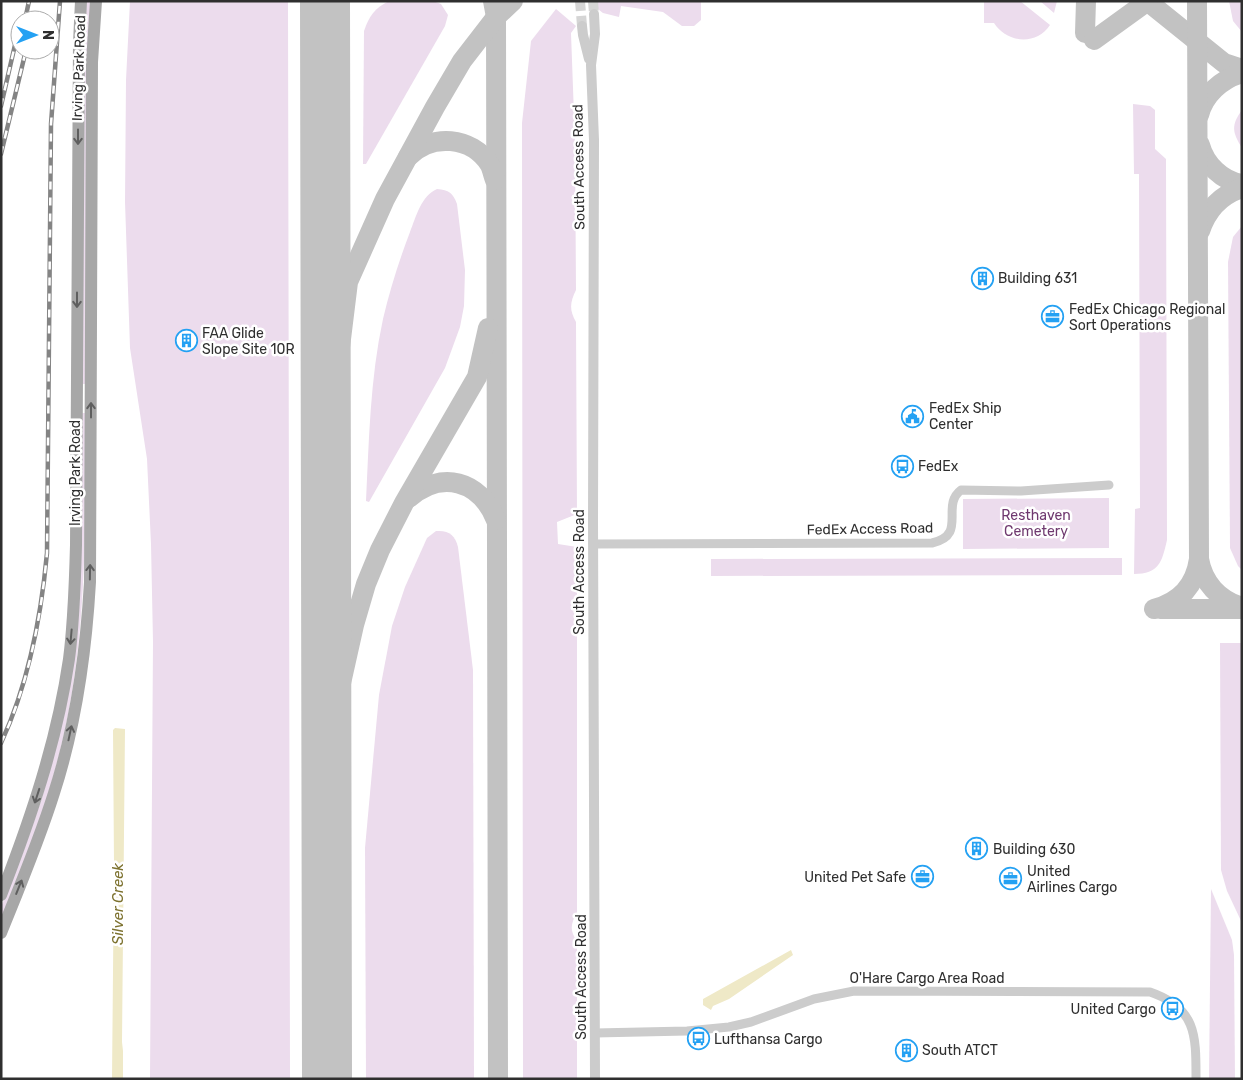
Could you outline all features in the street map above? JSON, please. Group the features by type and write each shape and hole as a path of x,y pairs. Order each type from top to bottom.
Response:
{"main road":[{"name":"Irving Park Road","path":"1,895 26,831 42,782 54,738 69,657 76,545 78,53 81,1"},
{"name":"Irving Park Road","path":"1,932 40,836 55,792 69,740 78,693 87,622 90,559 92,62 96,1"}],"street":[{"name":"South Access Road","path":"594,14 595,34 591,65 594,140 595,1079"},
{"name":"South Access Road","path":"582,26 591,65"},
{"name":"FedEx Access Road","path":"593,544 932,544 942,541 949,535 952,526 953,499 961,490 1021,491 1089,488 1109,485"},
{"name":"O'Hare Cargo Area Road","path":"594,1033 687,1031 729,1027 751,1022 814,999 854,991 1150,992 1164,996 1173,1002 1184,1014 1193,1029 1196,1048 1196,1079"}],"green space":[{"path":"86,1 91,1 86,384 81,384 82,84"},
{"path":"130,1 288,1 290,1079 150,1079 153,642 147,459 130,348 125,202 126,80"},
{"path":"389,1 433,1 441,4 448,15 445,26 366,164 363,164 364,31 373,13"},
{"path":"588,1 701,1 701,20 694,26 682,26 663,12 621,6 619,17 603,13"},
{"path":"984,1 1020,1 1050,25 1044,32 1030,39 1014,38 1006,35 994,23 984,23"},
{"path":"1040,1 1057,1 1054,13"},
{"path":"1229,1 1242,1 1242,32 1233,21"},
{"path":"556,9 576,26 571,33 575,143 576,290 571,306 576,322 577,514 557,522 558,544 577,547 577,912 572,927 577,941 577,1079 523,1079 522,123 531,41"},
{"path":"1133,104 1150,106 1155,110 1155,149 1166,159 1167,540 1158,565 1149,572 1134,574 1135,509 1140,508 1139,174 1134,174"},
{"path":"1242,110 1242,148 1234,129 1236,120"},
{"path":"437,189 450,193 457,204 465,270 464,306 460,327 445,368 369,502 366,501 371,410 375,364 383,319 398,264 417,214 431,192"},
{"path":"1242,226 1242,570 1238,566 1230,548 1228,262 1233,237"},
{"path":"81,413 86,413 85,542 80,628 75,670 59,755 47,797 1,919 1,907 42,798 59,735"},
{"name":"Resthaven Cemetery","path":"1109,498 1109,548 963,549 963,499"},
{"path":"436,531 444,531 451,534 458,547 473,670 474,1079 366,1079 365,848 379,695 392,626 405,587 427,538"},
{"path":"1122,558 1122,575 711,576 711,559"},
{"path":"1220,643 1242,643 1242,923 1227,891 1221,870"},
{"path":"1211,889 1232,940 1234,955 1235,1079 1209,1079"}],"water":[{"name":"Silver Creek","path":"115,728 125,729 123,1079 112,1079 113,730"},
{"path":"791,950 793,955 729,999 713,1006 711,1010 703,1005 703,999"}],"taxiway":[{"path":"325,30 337,1"},
{"path":"493,1 496,17 498,1079"},
{"path":"326,505 332,412 348,282 385,199 462,61 496,17 513,1"},
{"path":"1085,33 1086,1"},
{"path":"1147,1 1224,63 1242,69"},
{"path":"1094,40 1148,1"},
{"path":"1154,609 1171,602 1185,592 1194,577 1199,559 1197,1"},
{"path":"1199,115 1205,101 1214,89 1227,79 1242,73"},
{"path":"408,157 417,149 439,141 462,143 482,155 490,165 495,180"},
{"path":"1200,145 1206,159 1215,170 1228,179 1242,184"},
{"path":"1200,231 1206,216 1215,204 1227,195 1242,188"},
{"path":"326,863 339,692 354,625 366,584 380,550 404,503 477,377 488,328"},
{"path":"409,498 421,489 434,484 446,482 459,484 470,488 480,496 489,506 496,520"},
{"path":"1199,559 1204,576 1213,589 1226,600 1242,607"},
{"path":"1160,609 1242,609"}],"runway":[{"path":"325,1 327,1079"}],"tunnel":[{"path":"580,1 582,26"},
{"path":"593,1 594,14"}],"railway":[{"path":"27,10 29,1"},
{"path":"1,743 19,697 32,650 41,602 47,553 51,124 60,1"},
{"path":"1,106 12,60"},
{"path":"1,154 24,60"}],"place":[{"name":"Building 631","path":"982,278"},
{"name":"FedEx Chicago Regional Sort Operations","path":"1053,317"},
{"name":"FAA Glide Slope Site 10R","path":"186,341"},
{"name":"FedEx Ship Center","path":"913,416"},
{"name":"FedEx","path":"902,466"},
{"name":"Building 630","path":"977,849"},
{"name":"United Pet Safe","path":"922,877"},
{"name":"United Airlines Cargo","path":"1011,879"},
{"name":"United Cargo","path":"1172,1009"},
{"name":"Lufthansa Cargo","path":"698,1039"},
{"name":"South ATCT","path":"906,1050"}]}
